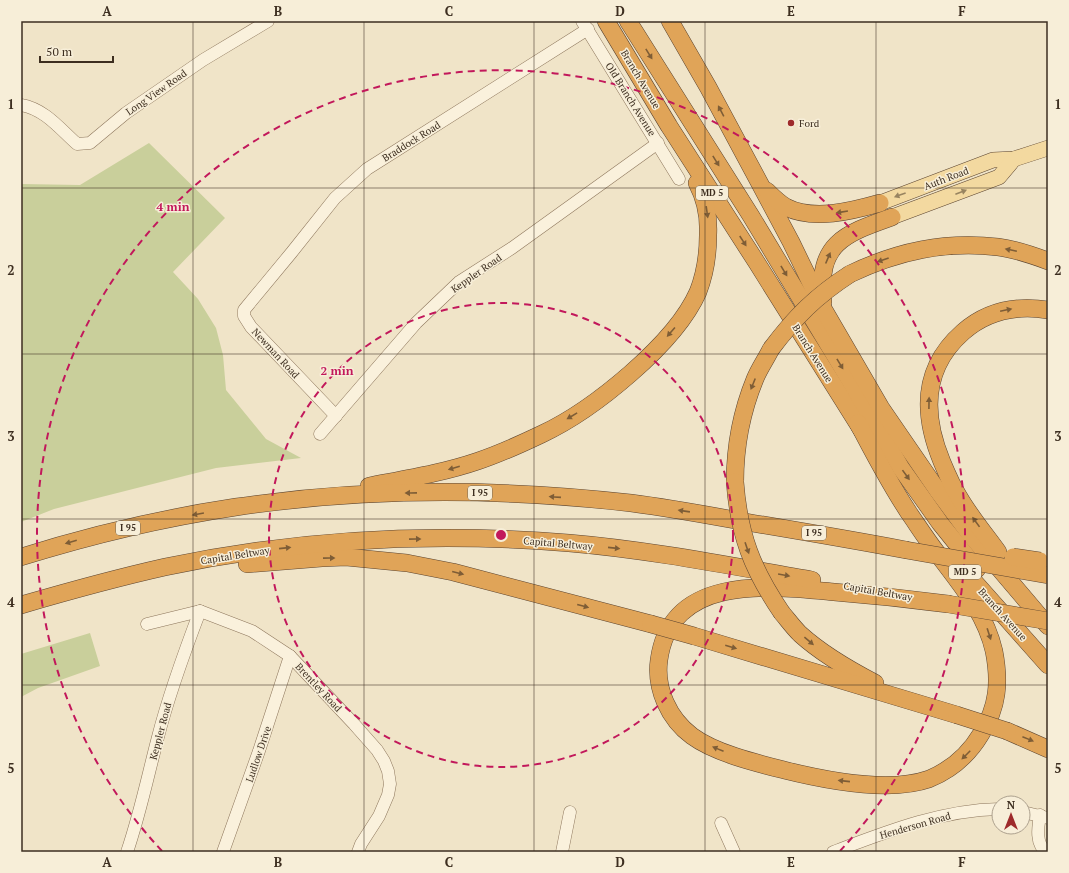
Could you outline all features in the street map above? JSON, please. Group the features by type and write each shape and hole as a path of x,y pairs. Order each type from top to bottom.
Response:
{"highway":[{"name":"Branch Avenue","path":"606,21 669,126 893,479 944,548 1048,665"},
{"path":"628,21 751,216 857,392 900,468 940,523 1048,658"},
{"name":"MD 5","path":"670,21 791,242 824,310 882,408 938,491 969,533 1048,626"},
{"path":"236,507 393,481 445,470 477,461 543,433 575,415 608,392 638,367 684,317 698,292 708,249 708,226 704,196 685,161 669,126"},
{"path":"759,182 773,197 786,207 801,212 826,214 859,209 880,203"},
{"path":"824,310 822,287 824,269 829,253 841,241 858,229 892,217"},
{"path":"957,715 874,682 845,667 821,651 800,633 782,613 761,580 748,552 742,532 735,482 735,458 738,431 755,378 771,350 787,328 807,307 829,288 850,274 894,256 918,249 945,246 999,247 1048,261"},
{"path":"1048,310 1030,307 1001,311 970,326 945,352 935,368 929,399 929,418 938,454 950,482 959,498 1048,621"},
{"path":"858,423 885,476 937,553 972,600 987,628 996,667 996,700 991,717 972,748 959,761 945,771 912,783 869,784 834,780 800,774 762,764 703,743 691,735 673,717 666,705 659,678 658,664 665,638 674,622 685,610 715,594 746,588 781,587 864,594 948,604"},
{"name":"I 95","path":"21,556 106,532 156,521 236,507 330,497 399,493 454,492 511,494 610,501 685,511 903,546 1045,566"},
{"name":"Capital Beltway","path":"21,605 114,579 167,567 273,549 400,539 455,538 509,539 570,543 626,549 686,558 1048,621"},
{"path":"55,595 168,573 274,561 346,558 407,563 453,572 694,636 957,715 1007,731 1048,749"}],"main road":[{"name":"Auth Road","path":"880,203 993,160 1014,159 1048,148"},
{"name":"Auth Road","path":"892,217 999,177 1014,159"}],"street":[{"name":"Long View Road","path":"21,105 36,109 50,119 77,144 90,143 126,113 196,64 268,21"},
{"name":"Old Branch Avenue","path":"585,25 679,178"},
{"name":"Braddock Road","path":"265,286 335,198 367,169 585,25"},
{"name":"Keppler Road","path":"320,434 416,323 459,282 512,248 658,143"},
{"name":"Newman Road","path":"265,286 246,306 244,316 251,327 336,416"},
{"name":"Keppler Road","path":"127,852 142,803 169,696 200,612"},
{"path":"147,624 200,612"},
{"name":"Brentley Road","path":"200,612 252,631 290,656 377,750 384,760 388,771 390,784 388,795 379,816 360,844 358,852"},
{"name":"Ludlow Drive","path":"223,852 259,751 290,656"},
{"name":"Henderson Road","path":"832,852 895,829 939,817 980,809 991,809"},
{"path":"562,852 570,812"},
{"path":"1031,814 1044,817 1037,835 1044,850 1047,852"},
{"path":"720,823 734,852"}],"green space":[{"path":"149,143 225,218 173,272 198,299 216,328 223,355 226,390 266,439 301,458 216,468 54,509 21,522 21,184 80,185"},
{"path":"90,633 100,666 38,688 21,697 21,654"}],"place":[{"name":"Ford","path":"791,123"}]}
